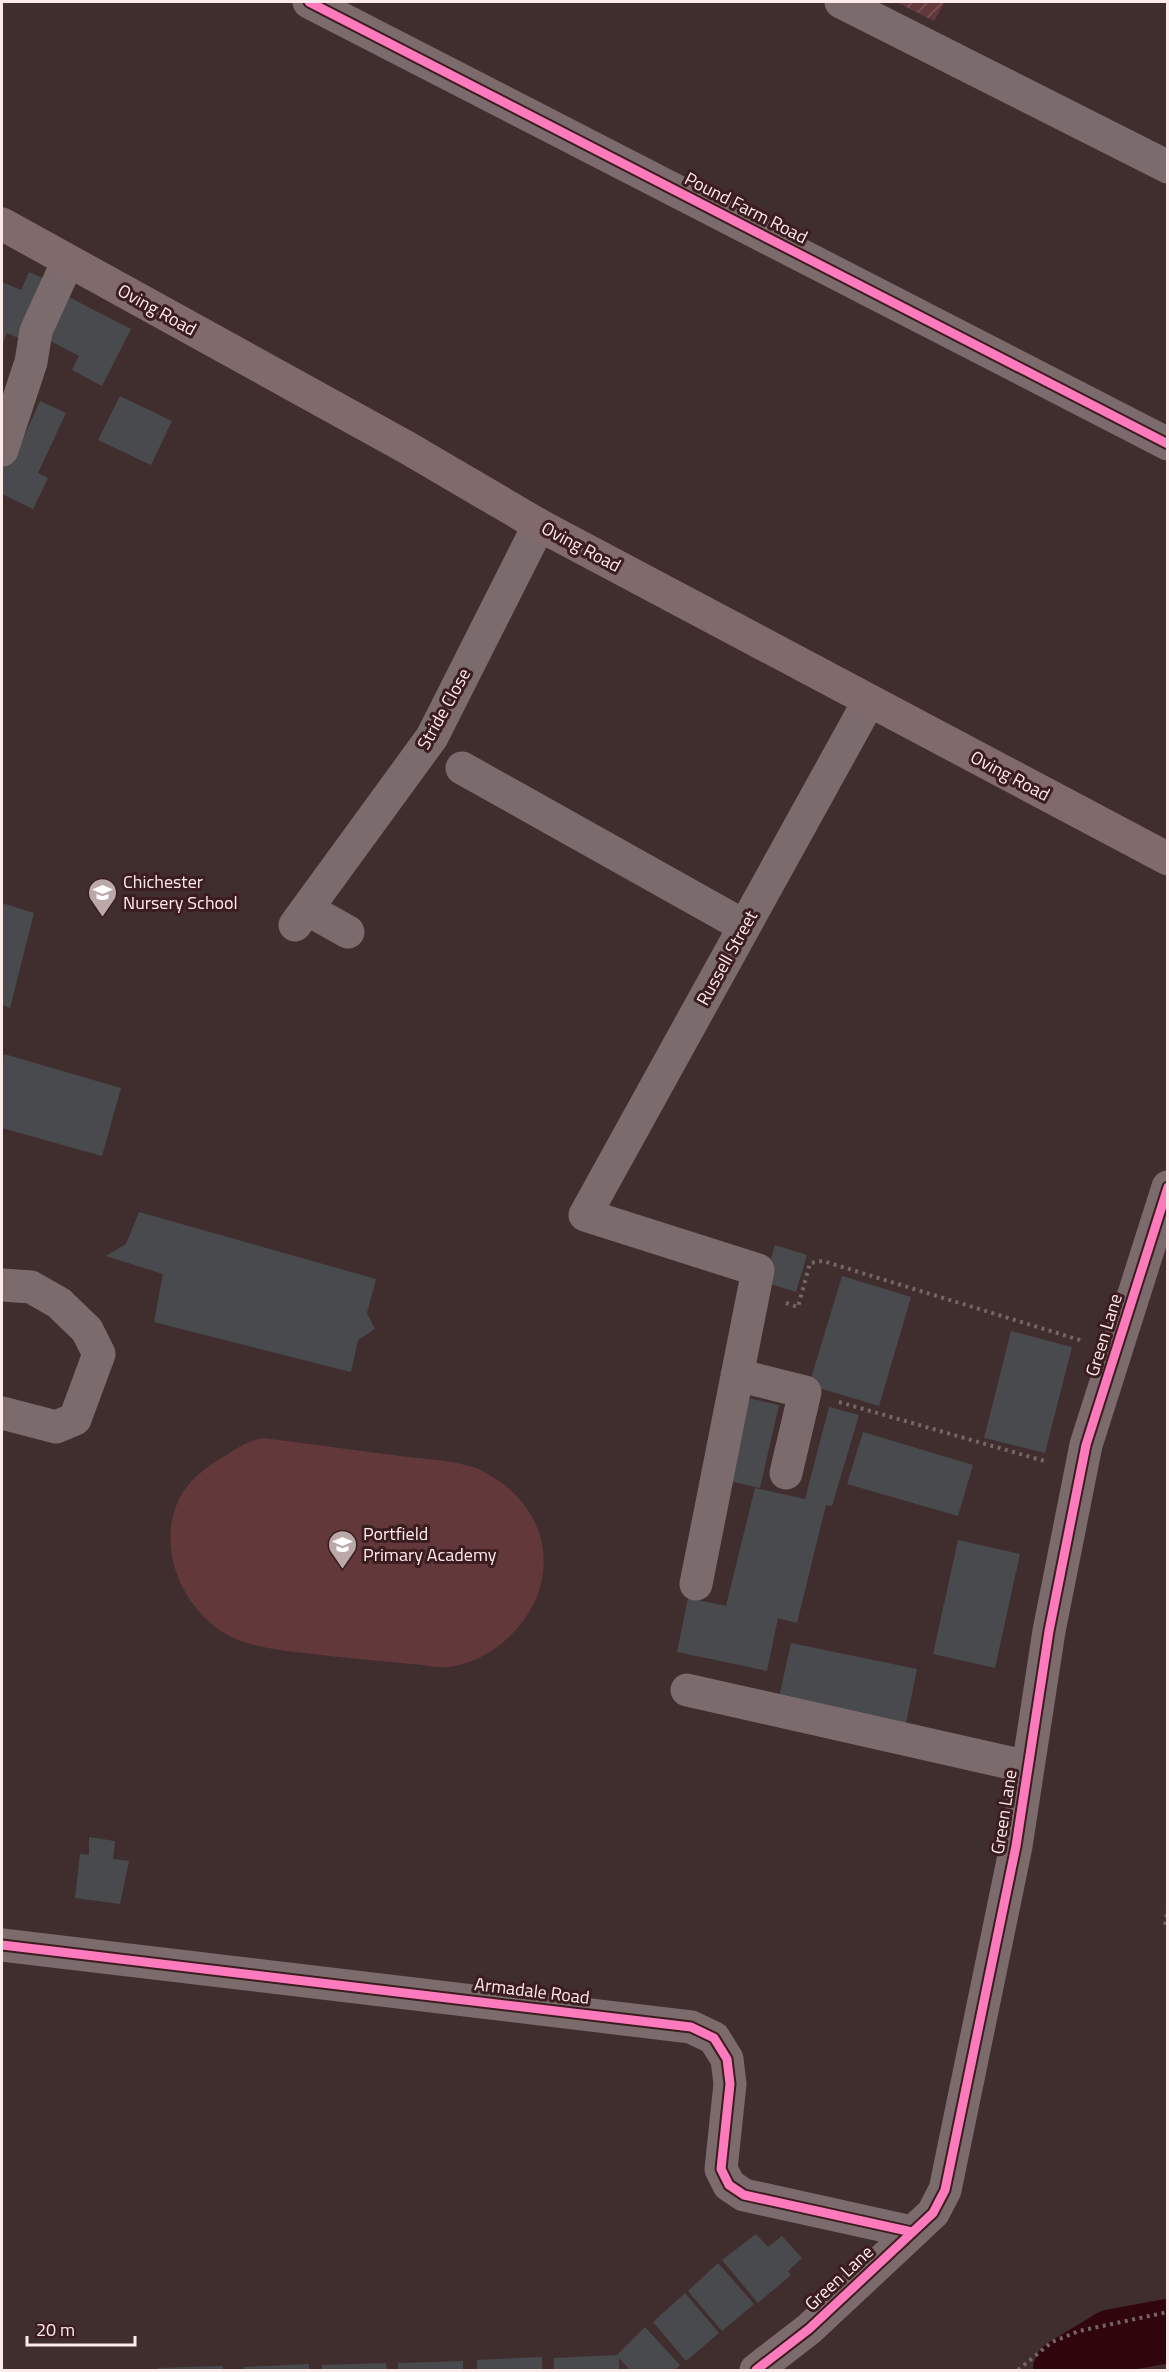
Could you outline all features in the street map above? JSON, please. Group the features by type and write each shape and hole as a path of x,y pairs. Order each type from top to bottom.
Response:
{"main road":[{"name":"Oving Road","path":"2,224 406,447 538,525 1167,859"}],"street":[{"name":"Pound Farm Road","path":"309,2 1167,444"},
{"path":"842,2 1167,167"},
{"path":"2,450 31,362 36,332 68,261"},
{"name":"Stride Close","path":"348,932 301,917 432,738 538,525"},
{"name":"Russell Street","path":"754,1293 758,1270 585,1215 869,701"},
{"path":"462,768 744,926"},
{"name":"Green Lane","path":"756,2370 809,2329 933,2213 945,2190 1016,1846 1049,1632 1086,1445 1167,1187"},
{"path":"2,1286 31,1287 59,1303 87,1330 99,1354 75,1419 56,1427 2,1413"},
{"path":"696,1584 754,1293"},
{"path":"737,1375 805,1392 786,1473"},
{"path":"687,1690 1028,1767"},
{"name":"Armadale Road","path":"2,1945 691,2027 714,2038 728,2059 730,2084 721,2169 729,2185 744,2195 912,2232"}],"path":[{"path":"754,1293 798,1307 810,1263 823,1261 1116,1351"},
{"path":"805,1392 1081,1471"},
{"path":"1167,1907 1167,1928"},
{"path":"1018,2370 1052,2342 1080,2331 1167,2312"}],"shaded area":[{"path":"896,2 945,2 934,21"},
{"path":"263,1438 455,1463 477,1468 503,1484 522,1502 535,1523 542,1544 544,1567 540,1589 530,1610 516,1630 492,1651 467,1663 444,1667 271,1649 238,1640 219,1629 202,1615 188,1597 178,1578 172,1556 170,1534 174,1513 183,1492 203,1470 241,1446"}],"building":[{"path":"29,272 50,281 25,341 7,333 2,346 2,282 21,290"},
{"path":"61,293 131,329 102,386 72,370 79,356 39,335"},
{"path":"120,396 172,421 151,465 98,440"},
{"path":"40,401 66,413 38,473 48,478 33,509 2,494 2,456 13,461"},
{"path":"2,903 34,913 10,1008 2,1005"},
{"path":"4,1054 121,1088 102,1156 2,1128"},
{"path":"139,1212 376,1279 367,1313 375,1329 358,1340 351,1372 154,1322 163,1274 106,1256 126,1244"},
{"path":"775,1245 807,1255 796,1292 764,1282"},
{"path":"842,1276 911,1297 879,1406 809,1385"},
{"path":"1011,1331 1072,1347 1045,1453 984,1438"},
{"path":"748,1398 779,1405 760,1488 729,1481"},
{"path":"829,1407 859,1415 832,1506 826,1505 797,1623 778,1618 767,1671 677,1652 688,1598 726,1606 755,1488 805,1499"},
{"path":"863,1432 973,1465 958,1516 847,1484"},
{"path":"958,1540 1020,1554 995,1668 933,1654"},
{"path":"791,1643 917,1669 905,1728 778,1702"},
{"path":"89,1837 115,1841 113,1859 129,1861 120,1904 75,1898 80,1854 89,1855"},
{"path":"756,2234 768,2247 782,2236 802,2258 788,2271 791,2275 758,2303 722,2260"},
{"path":"718,2263 754,2304 722,2331 688,2291"},
{"path":"685,2293 719,2333 686,2361 653,2322"},
{"path":"645,2327 680,2365 675,2370 630,2370 619,2358 619,2370 554,2370 554,2358 617,2355"},
{"path":"542,2357 542,2370 477,2370 477,2360"},
{"path":"463,2361 463,2370 398,2370 398,2363"},
{"path":"386,2363 387,2370 322,2370 322,2365"},
{"path":"309,2364 309,2370 244,2370 244,2367"},
{"path":"223,2366 223,2370 159,2370 158,2368"}],"waterway":[{"path":"1065,2370 1113,2341 1168,2331"}],"cycle path":[{"path":"309,2 1168,444"},
{"path":"756,2370 809,2329 933,2213 945,2190 1016,1846 1049,1631 1086,1445 1168,1187"},
{"path":"2,1945 691,2027 714,2038 727,2059 730,2084 721,2169 729,2185 744,2195 912,2232"}],"place":[{"name":"Chichester Nursery School","path":"102,918"},
{"name":"Portfield Primary Academy","path":"342,1570"}]}
